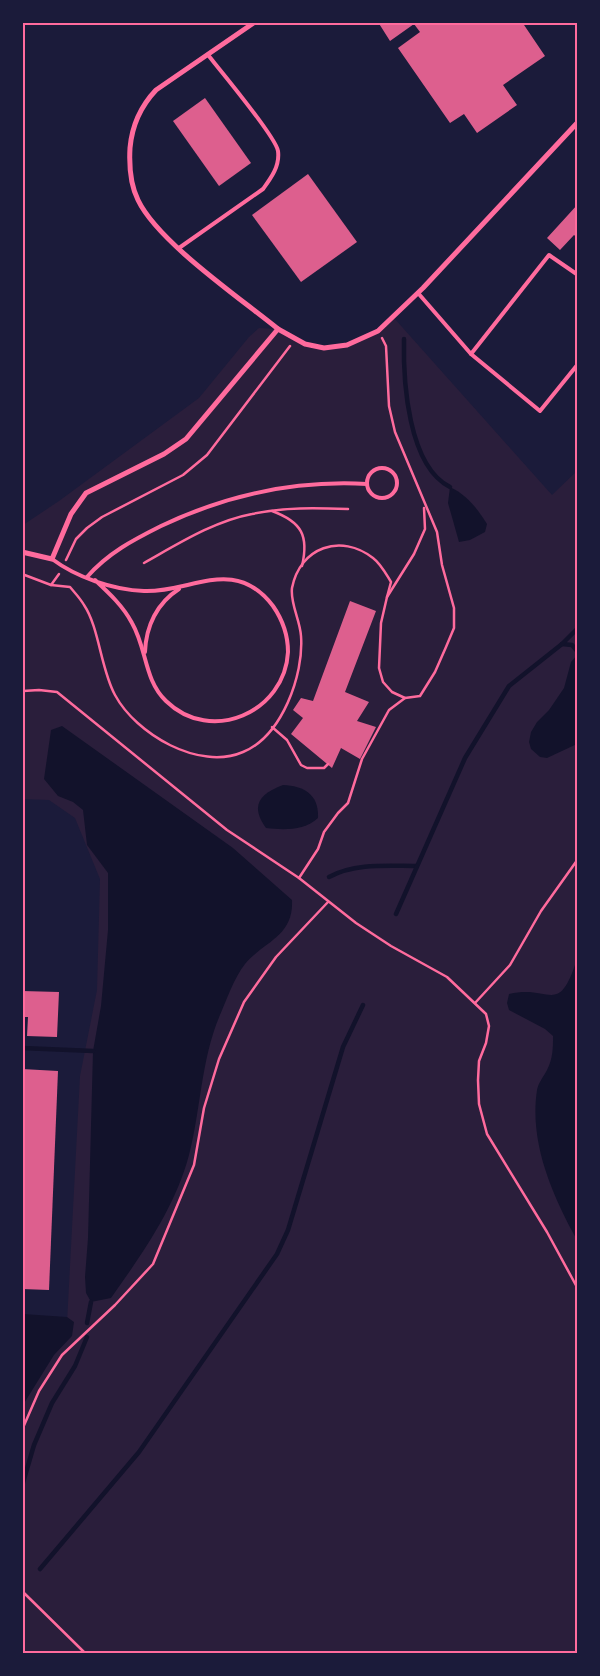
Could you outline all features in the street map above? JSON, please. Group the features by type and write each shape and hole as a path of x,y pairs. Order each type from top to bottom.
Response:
{"street":[{"path":"255,22 156,90 145,102 133,128 129,159 132,184 144,210 179,248 278,329 294,340 312,346 333,348 347,345 378,331 418,294 578,122"},
{"path":"22,552 52,558 71,514 86,493 150,462 186,439 278,329"}],"lane":[{"path":"179,248 263,189 272,176 278,162 278,149 262,124 208,55"},
{"path":"471,354 549,255 578,275"},
{"path":"418,294 471,354 540,412 578,364"},
{"path":"382,468 392,472 397,485 393,494 384,498 374,496 367,484 370,474 382,468"},
{"path":"87,577 118,548 193,511 245,494 280,488 336,482 367,484"},
{"path":"52,558 63,567 95,580 142,591 162,591 207,579 232,580 253,588 269,602 283,623 288,647 287,661 279,685 265,703 244,716 220,722 196,719 176,709 158,691 148,671 145,655 132,623 112,597 95,580"},
{"path":"145,655 146,640 155,613 163,602 183,586"}],"path":[{"path":"299,878 318,849 324,832 348,803 362,759 389,710 405,698 420,696 454,628 454,608 437,532 424,505 395,432 389,406 386,346 378,331"},
{"path":"51,585 63,567 76,539 87,528 102,517 182,475 207,455 294,340"},
{"path":"387,598 414,554 426,529 424,505"},
{"path":"144,563 214,526 250,514 296,508 348,509"},
{"path":"272,510 286,516 296,524 304,537 305,551 301,570"},
{"path":"22,574 51,585 70,587 85,606 114,694 141,724 174,748 211,758 227,758 244,752 258,743 272,727 290,698 301,658 300,619 292,600 292,589 301,570 315,552 324,546 353,547 375,560 391,582 381,623 378,668 383,682 392,692 405,698"},
{"path":"23,691 57,692 228,830 299,878 328,902 391,946 447,977 486,1014 489,1026 480,1061 478,1080 479,1104 487,1134 547,1232 578,1289"},
{"path":"272,727 287,740 301,765 314,769 324,768 328,764"},
{"path":"475,1003 510,965 541,911 578,859"},
{"path":"22,1430 39,1391 62,1355 116,1305 153,1264 194,1165 204,1108 219,1059 244,1002 276,956 328,902"},
{"path":"22,1591 86,1654"}],"shaded area":[{"path":"394,318 552,495 577,471 577,1653 23,1653 23,1322 67,1323 80,1076 97,990 100,879 75,818 49,800 23,799 23,525 59,501 199,398 249,337 259,328 278,329 294,339 333,348 378,331"},
{"path":"450,487 467,498 475,507 487,524 485,532 470,540 459,542 448,503"},
{"path":"577,655 577,744 547,758 540,757 531,749 529,742 531,732 564,688 571,662"},
{"path":"62,726 233,848 292,900 288,923 283,931 245,964 234,982 220,1015 205,1067 189,1155 183,1175 166,1212 146,1247 111,1298 91,1302 86,1293 85,1277 88,1238 93,1051 101,1006 108,930 108,873 87,845 83,810 73,802 58,796 44,779 51,730"},
{"path":"283,785 298,787 309,793 316,803 318,818 300,827 286,829 266,828 261,820 258,807 268,792"},
{"path":"577,959 577,1240 551,1186 536,1129 537,1090 550,1062 553,1036 545,1029 509,1010 507,1003 509,994 523,992 552,995 558,993 564,988"},
{"path":"23,1314 67,1317 74,1322 72,1336 54,1355 23,1405"}],"building":[{"path":"378,22 522,22 545,56 503,85 517,105 477,133 464,114 450,123 398,48 420,32 414,24 390,41"},
{"path":"205,98 251,163 219,186 173,121"},
{"path":"308,174 357,242 301,282 252,215"},
{"path":"578,204 578,238 574,235 560,250 547,238"},
{"path":"350,601 376,611 345,692 369,702 357,721 376,727 360,759 341,748 332,768 291,734 303,718 293,710 301,698 313,701"},
{"path":"22,991 59,992 57,1037 27,1036 28,1017 22,1017"},
{"path":"22,1069 58,1071 49,1290 22,1289"}],"waterway":[{"path":"404,339 407,399 417,442 425,461 436,476 450,487"},
{"path":"396,914 465,758 509,686 562,644 578,628"},
{"path":"562,644 572,645 578,652"},
{"path":"329,877 360,867 416,866"},
{"path":"40,1569 139,1452 277,1254 288,1230 343,1047 363,1005"},
{"path":"22,1048 93,1051"},
{"path":"87,1323 91,1302"},
{"path":"22,1486 34,1445 52,1403 75,1366 87,1337"}]}
